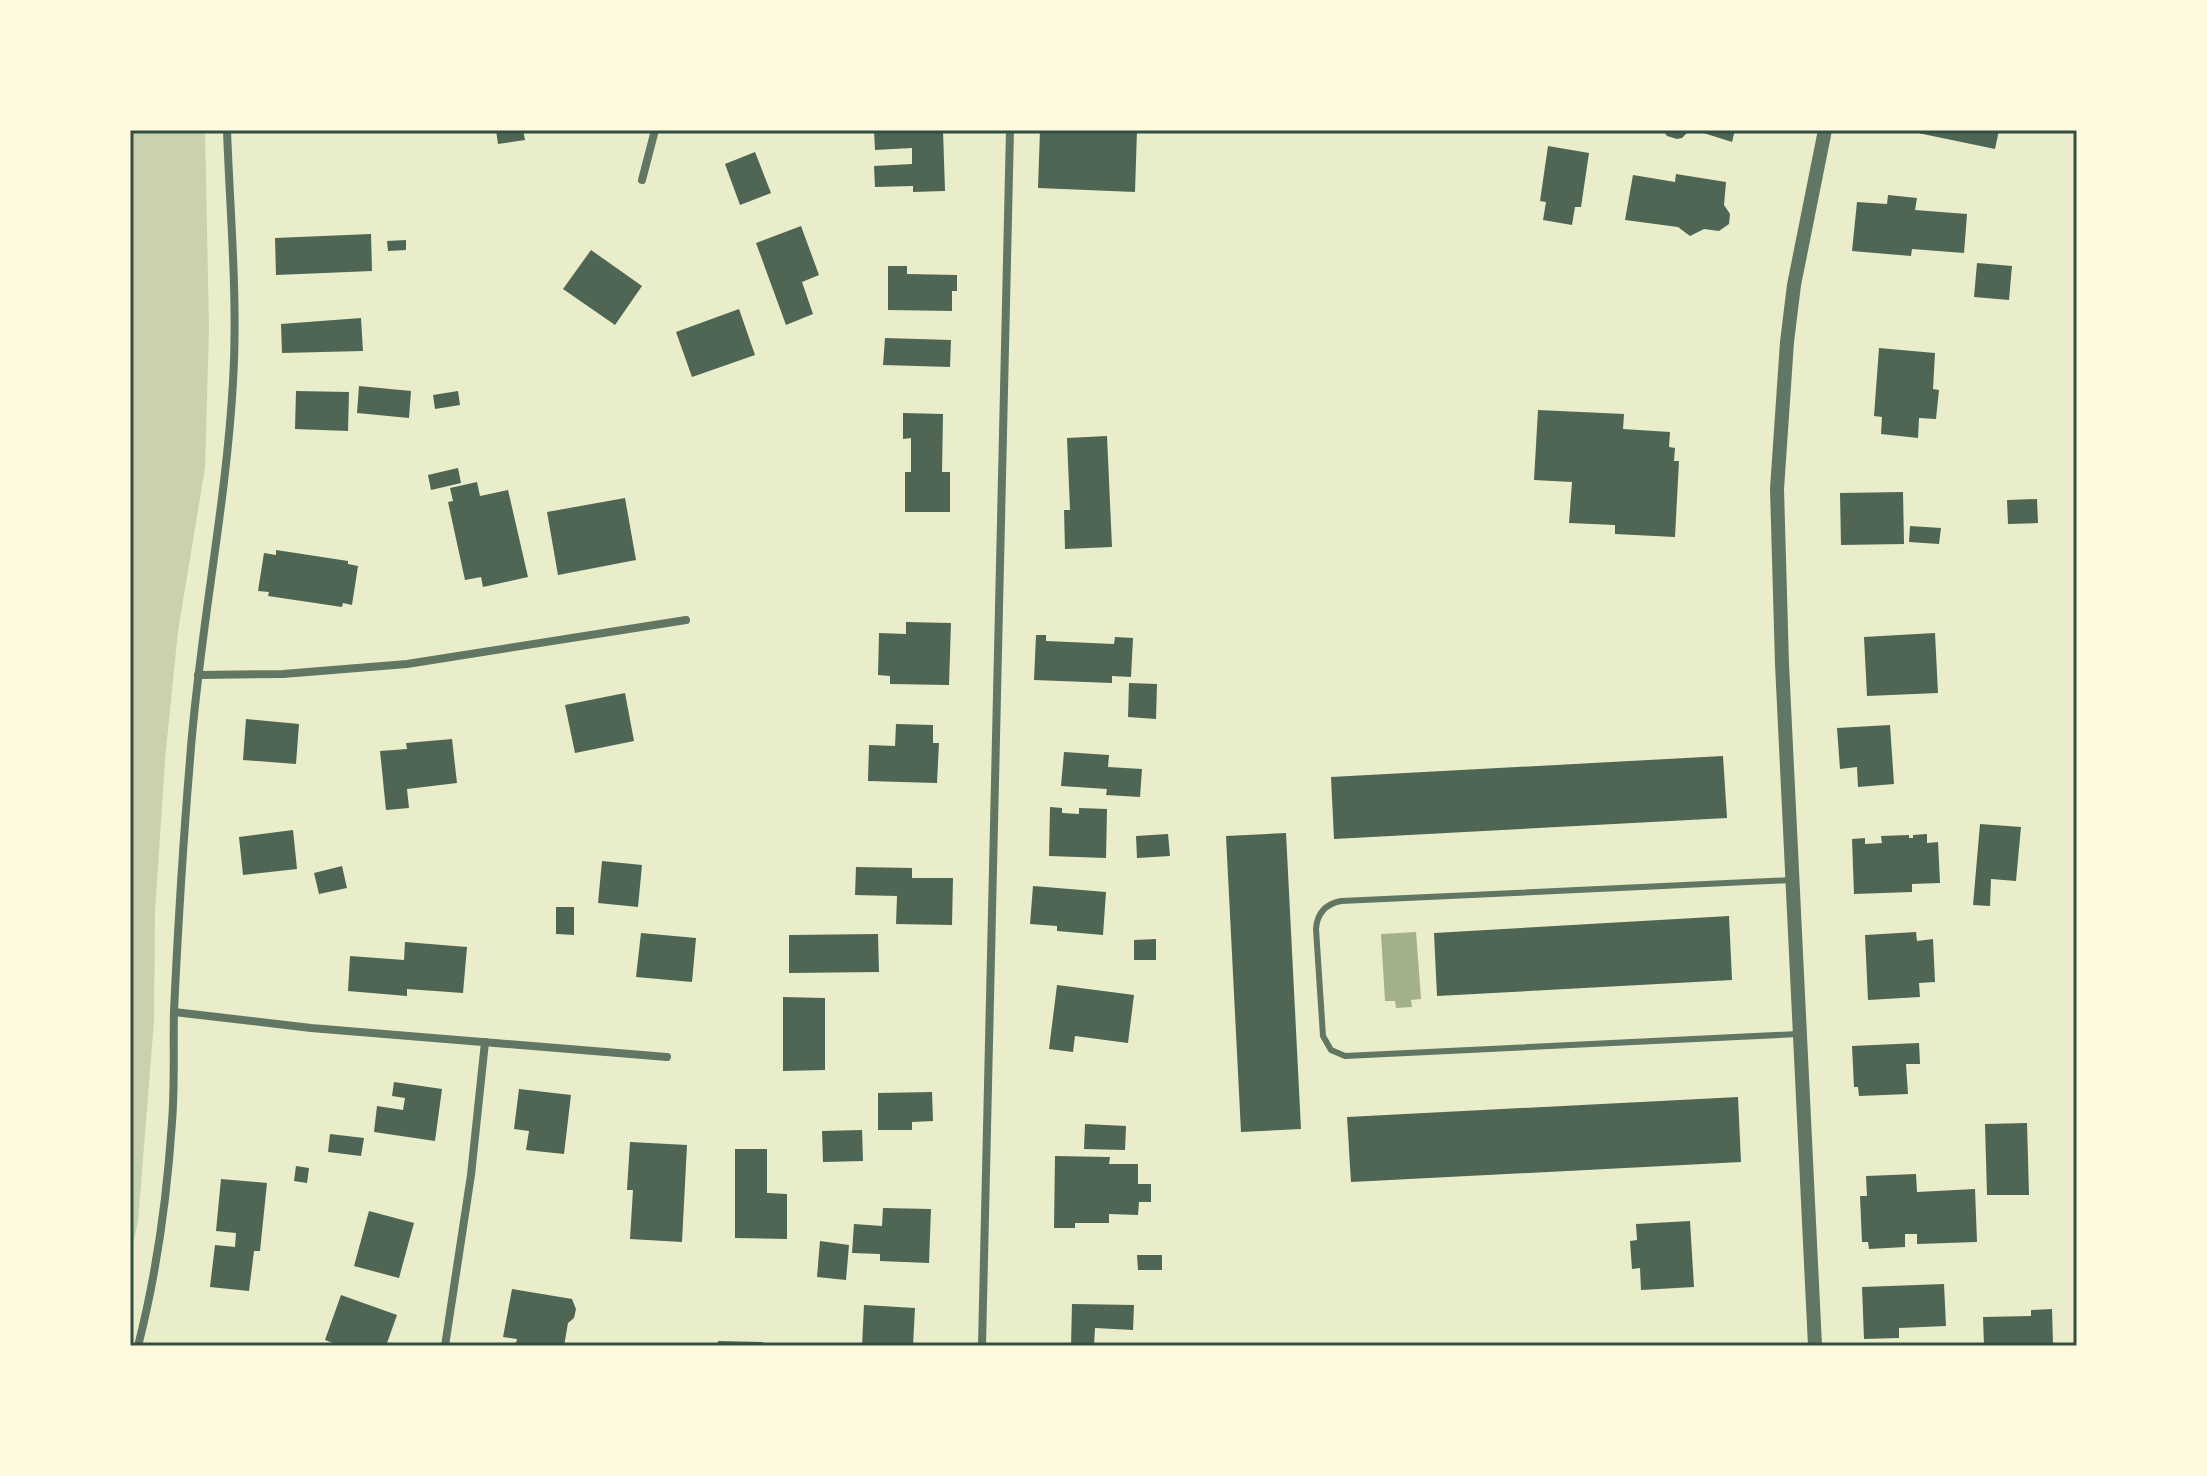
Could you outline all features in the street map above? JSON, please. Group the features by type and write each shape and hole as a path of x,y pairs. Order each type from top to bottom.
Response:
{"street":[{"path":"138,1346 163,1220 172,1120 174,1012 190,757 228,452 234,369 234,299 227,130"},
{"path":"642,180 655,130"},
{"path":"982,1346 1010,130"},
{"path":"1815,1346 1778,567 1779,458 1787,342 1794,285 1825,130"},
{"path":"198,675 283,674 407,664 686,620"},
{"path":"174,1012 311,1028 667,1057"},
{"path":"445,1346 471,1175 485,1042"}],"lane":[{"path":"1792,880 1336,902 1323,910 1316,924 1320,1002 1325,1041 1335,1052 1350,1056 1801,1033"}],"shaded area":[{"path":"130,130 205,130 209,329 205,468 178,631 165,760 155,913 154,1021 138,1222 130,1258"},
{"path":"1416,932 1421,999 1411,1000 1412,1007 1396,1008 1395,1001 1385,1001 1381,934"}],"building":[{"path":"496,130 523,130 525,140 498,144"},
{"path":"874,130 943,130 945,191 913,192 913,186 875,187 874,166 912,164 912,148 875,150"},
{"path":"1040,130 1137,130 1135,192 1038,188"},
{"path":"1663,130 1690,130 1677,139 1667,136"},
{"path":"1694,130 1735,130 1732,142"},
{"path":"1918,130 1999,130 1995,149 1918,133"},
{"path":"1548,146 1589,153 1581,207 1575,207 1572,225 1543,220 1546,202 1540,201"},
{"path":"755,152 771,193 740,205 725,164"},
{"path":"1676,174 1726,182 1724,205 1730,214 1729,224 1719,231 1704,229 1690,236 1678,227 1625,220 1633,175 1675,182"},
{"path":"1888,195 1917,198 1915,210 1967,214 1964,253 1912,249 1911,256 1852,251 1857,202 1887,204"},
{"path":"801,226 819,275 802,282 813,314 786,325 756,243"},
{"path":"371,234 372,271 276,275 275,238"},
{"path":"406,240 406,250 388,251 387,241"},
{"path":"591,250 642,286 615,325 563,289"},
{"path":"1977,263 2012,266 2009,300 1974,297"},
{"path":"888,266 907,266 907,274 957,275 957,291 952,291 952,311 888,310"},
{"path":"739,309 755,355 692,377 676,332"},
{"path":"361,318 363,351 282,353 281,324"},
{"path":"885,338 951,340 950,367 883,365"},
{"path":"1879,348 1935,353 1933,389 1939,390 1936,419 1919,418 1918,438 1881,434 1882,417 1874,416"},
{"path":"359,386 411,391 409,418 357,413"},
{"path":"296,391 349,392 348,431 295,429"},
{"path":"458,391 460,405 435,409 433,395"},
{"path":"1538,410 1624,414 1623,429 1670,432 1669,447 1675,448 1674,461 1679,461 1675,537 1615,534 1615,525 1569,523 1572,482 1534,480"},
{"path":"903,413 943,414 942,472 950,472 950,512 905,512 905,472 911,472 911,438 903,439"},
{"path":"1107,436 1112,547 1065,549 1064,510 1070,510 1067,438"},
{"path":"458,468 461,483 431,490 428,475"},
{"path":"477,482 480,496 508,490 528,577 483,587 481,577 465,580 448,502 453,501 450,488"},
{"path":"1903,492 1904,544 1841,545 1840,493"},
{"path":"625,498 636,560 558,575 547,512"},
{"path":"2037,499 2038,523 2008,524 2007,500"},
{"path":"1910,526 1941,528 1939,544 1909,542"},
{"path":"276,550 348,561 348,564 358,566 352,605 343,603 342,607 268,596 269,592 258,591 264,553 276,555"},
{"path":"906,622 951,623 949,685 890,684 890,676 878,675 879,633 906,634"},
{"path":"1935,633 1938,693 1867,696 1864,637"},
{"path":"1036,635 1046,635 1046,641 1114,644 1115,637 1133,638 1131,677 1112,676 1112,683 1034,680"},
{"path":"1129,683 1157,684 1156,719 1128,717"},
{"path":"625,693 634,741 575,753 565,705"},
{"path":"246,719 299,724 296,764 243,760"},
{"path":"896,724 933,725 933,743 939,743 937,783 868,781 869,745 895,746"},
{"path":"1890,725 1894,784 1858,787 1857,767 1840,769 1837,728"},
{"path":"452,739 457,783 407,789 409,808 386,810 380,751 407,749 406,743"},
{"path":"1064,752 1109,755 1108,767 1142,769 1140,797 1106,795 1107,789 1061,786"},
{"path":"1723,756 1727,818 1334,839 1331,777"},
{"path":"1050,807 1062,808 1062,813 1079,814 1079,808 1107,809 1106,858 1049,856"},
{"path":"1980,824 2021,827 2016,881 1991,879 1990,906 1973,905"},
{"path":"293,830 297,869 243,875 239,837"},
{"path":"1286,833 1301,1129 1241,1132 1226,836"},
{"path":"1168,834 1170,856 1137,858 1136,836"},
{"path":"1927,834 1927,843 1938,842 1940,883 1912,884 1912,892 1854,894 1852,839 1865,838 1865,844 1882,843 1881,836 1909,835 1913,838 1913,835"},
{"path":"602,861 642,865 638,907 598,903"},
{"path":"342,866 347,888 319,894 314,873"},
{"path":"856,867 912,868 912,878 953,878 952,925 896,924 897,896 855,895"},
{"path":"1033,886 1106,892 1103,935 1057,931 1057,926 1030,924"},
{"path":"556,907 574,907 574,935 556,934"},
{"path":"1729,916 1732,980 1437,996 1434,933"},
{"path":"1916,932 1917,941 1933,939 1935,982 1919,983 1920,997 1868,1000 1865,935"},
{"path":"641,933 696,938 692,982 636,977"},
{"path":"878,934 879,972 789,973 789,935"},
{"path":"1156,939 1156,960 1134,960 1134,940"},
{"path":"405,942 467,947 463,993 407,989 407,996 348,991 350,956 404,960"},
{"path":"1057,985 1134,995 1128,1043 1075,1036 1073,1052 1049,1049"},
{"path":"783,997 825,998 825,1070 783,1071"},
{"path":"1919,1043 1920,1064 1906,1064 1908,1094 1859,1096 1858,1087 1854,1087 1852,1046"},
{"path":"394,1082 442,1089 435,1141 374,1132 377,1106 403,1110 405,1098 392,1096"},
{"path":"519,1089 571,1095 564,1154 526,1150 529,1131 514,1129"},
{"path":"932,1092 933,1121 912,1122 912,1130 878,1130 878,1093"},
{"path":"1738,1097 1741,1162 1351,1182 1347,1117"},
{"path":"2027,1123 2029,1195 1987,1195 1985,1124"},
{"path":"1085,1124 1126,1126 1125,1150 1084,1149"},
{"path":"862,1130 863,1161 823,1162 822,1131"},
{"path":"330,1134 364,1138 361,1156 328,1152"},
{"path":"630,1142 687,1145 682,1242 630,1239 633,1190 627,1190"},
{"path":"735,1149 767,1149 767,1193 787,1194 787,1239 735,1238"},
{"path":"1055,1156 1110,1157 1109,1164 1138,1164 1138,1184 1151,1184 1151,1202 1139,1202 1138,1215 1109,1214 1109,1223 1075,1223 1075,1228 1054,1228"},
{"path":"296,1166 309,1168 307,1183 294,1181"},
{"path":"1916,1174 1917,1192 1975,1189 1977,1242 1917,1244 1917,1234 1905,1234 1905,1247 1869,1249 1868,1242 1862,1242 1860,1196 1867,1196 1866,1176"},
{"path":"221,1179 267,1183 260,1251 254,1251 249,1291 210,1287 215,1245 235,1247 236,1233 216,1231"},
{"path":"883,1208 931,1209 929,1263 880,1261 880,1254 852,1253 854,1224 882,1226"},
{"path":"369,1211 414,1223 399,1278 354,1266"},
{"path":"1690,1221 1694,1287 1641,1290 1640,1268 1632,1269 1630,1241 1637,1240 1636,1224"},
{"path":"820,1241 849,1245 846,1280 817,1277"},
{"path":"1137,1255 1162,1255 1162,1270 1138,1270"},
{"path":"1944,1284 1946,1326 1899,1328 1899,1338 1864,1339 1862,1287"},
{"path":"512,1289 572,1299 576,1309 574,1318 568,1323 564,1346 515,1346 517,1339 503,1337"},
{"path":"341,1295 397,1315 386,1346 341,1346 325,1340"},
{"path":"1072,1304 1134,1305 1133,1330 1095,1328 1094,1346 1071,1346"},
{"path":"864,1305 915,1308 913,1346 862,1346"},
{"path":"2052,1309 2053,1344 1984,1346 1983,1317 2031,1316 2031,1310"},
{"path":"718,1341 763,1342 763,1346 718,1346"}]}
